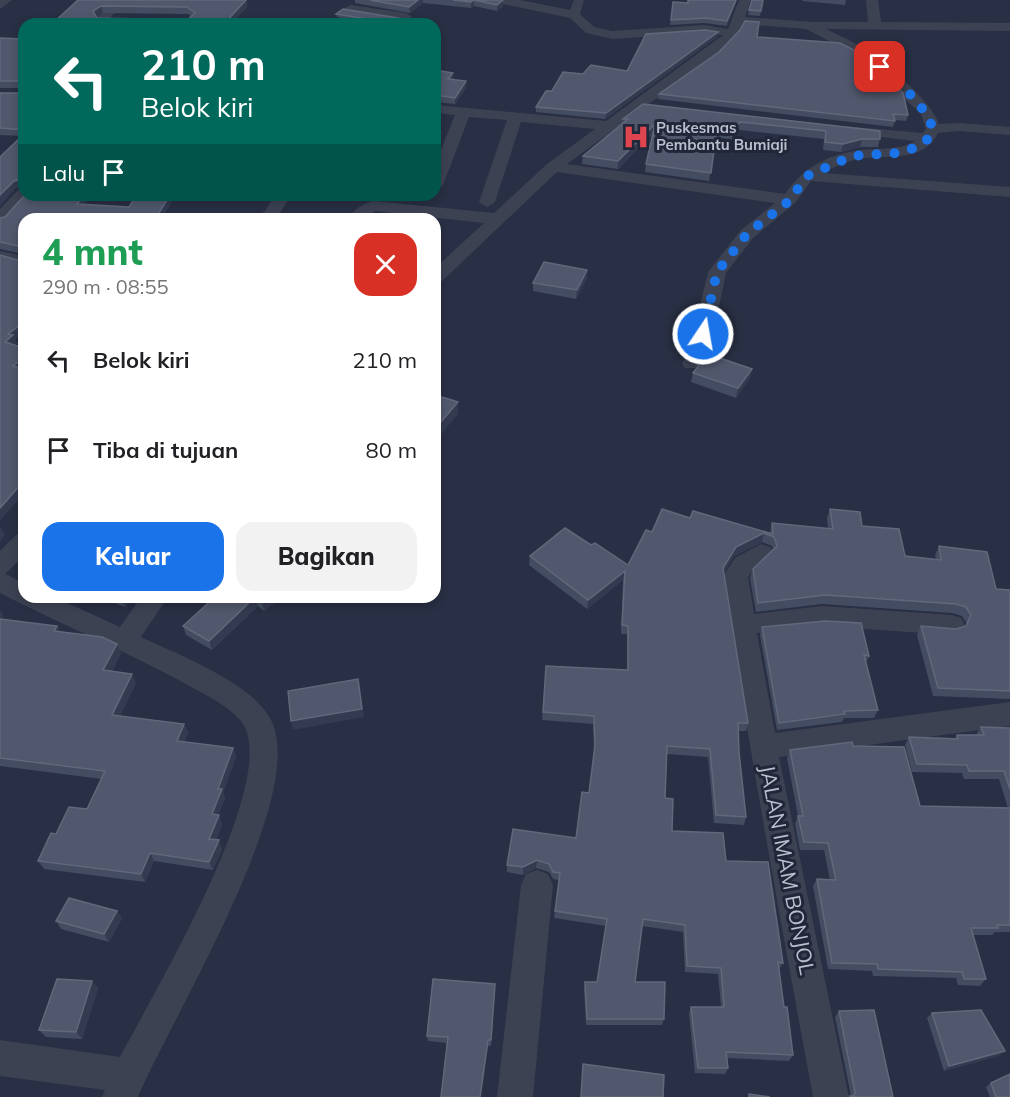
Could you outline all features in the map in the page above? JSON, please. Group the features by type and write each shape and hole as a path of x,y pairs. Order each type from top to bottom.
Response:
{"street":[{"path":"0,5 6,0"},
{"path":"103,18 121,0"},
{"path":"506,0 574,15 590,30 612,34 809,25 1010,27"},
{"path":"574,15 580,0"},
{"path":"441,272 554,167 719,46 736,27 745,0"},
{"path":"872,0 875,26"},
{"path":"404,18 412,4"},
{"path":"350,9 393,18"},
{"path":"809,25 864,53 928,113 931,133"},
{"path":"639,104 662,107"},
{"path":"441,109 608,126"},
{"path":"441,170 464,111"},
{"path":"487,202 516,116"},
{"path":"836,127 931,133 958,127 1010,130"},
{"path":"692,364 703,334 717,272 747,234 789,201 807,176 852,156 897,153 918,147 931,133"},
{"path":"554,167 789,201"},
{"path":"807,176 1010,192"},
{"path":"1,218 18,200"},
{"path":"268,213 278,201"},
{"path":"361,213 373,206 441,213"},
{"path":"441,213 499,219"},
{"path":"1,218 18,218"},
{"path":"0,256 18,260"},
{"path":"0,567 18,548"},
{"path":"760,553 744,564 735,576 763,747"},
{"path":"0,582 18,591"},
{"path":"0,1058 108,1079 201,936 247,835 264,774 265,746 260,726 251,713 235,698 202,679 44,603"},
{"path":"124,641 151,603"},
{"path":"742,625 822,616 952,625"},
{"name":"JALAN IMAM BONJOL","path":"831,1097 763,747 1010,714"},
{"path":"515,1097 537,885"}],"building":[{"path":"78,0 246,0 230,18 189,18 195,13 187,7 101,6 93,11 97,18 58,18"},
{"path":"370,0 418,0 409,7"},
{"path":"474,0 503,0 497,5"},
{"path":"688,0 736,0 727,21 705,18 671,20 673,2 688,3"},
{"path":"752,0 763,0 761,11 749,10"},
{"path":"343,9 398,18 361,18 336,14"},
{"path":"745,21 759,22 757,37 840,43 858,52 867,61 870,69 877,70 903,93 908,115 893,114 895,121 659,94 719,52 740,30"},
{"path":"705,30 718,32 606,113 536,107 546,91 552,91 563,72 583,74 591,65 627,71 646,34"},
{"path":"0,38 18,39 18,81 0,81"},
{"path":"441,71 453,73 448,79 466,81 455,98 441,96"},
{"path":"0,93 18,93 18,130 0,128"},
{"path":"643,104 880,131 880,139 862,139 843,144 825,142 826,131 740,122 734,132 717,129 711,173 646,164 655,124 618,161 583,156"},
{"path":"18,140 18,180 14,181 0,195 0,157"},
{"path":"20,201 79,201 77,204 129,207 133,201 166,201 159,213 18,213 18,246 0,242 0,218 5,217"},
{"path":"0,255 18,260 18,326 8,334 13,335 5,342 18,346 18,362 13,366 18,367 18,488 0,508"},
{"path":"544,262 587,270 577,290 533,283"},
{"path":"708,354 752,369 738,388 693,373"},
{"path":"441,397 458,402 441,422"},
{"path":"662,509 690,518 693,511 773,534 772,523 833,529 830,509 860,512 862,526 899,529 905,556 941,560 939,546 987,552 996,589 1010,590 1010,691 938,688 921,626 956,629 966,626 971,615 966,607 956,604 825,595 758,603 753,569 777,546 774,537 764,533 736,547 723,568 748,723 738,723 746,817 716,815 710,749 667,746 665,798 673,799 672,831 723,833 726,861 768,862 783,963 778,962 793,1055 726,1052 728,1068 698,1068 691,1007 724,1007 721,968 687,966 685,925 643,919 635,982 665,982 664,1019 587,1019 585,982 597,982 607,919 555,911 560,873 553,872 549,864 537,860 523,867 507,865 513,829 576,838 582,792 589,793 595,745 594,716 543,712 546,666 628,670 628,626 622,625 625,571 588,600 530,556 565,528 591,545 595,543 628,565 646,530 652,532"},
{"path":"208,603 249,603 209,641 183,626"},
{"path":"0,619 57,626 54,631 102,637 117,644 103,670 132,674 112,715 184,724 177,741 233,748 218,789 222,789 212,814 219,815 209,839 219,840 209,862 150,853 141,874 38,861 51,833 56,834 69,807 87,809 105,771 0,758"},
{"path":"825,621 861,623 869,656 864,655 878,710 844,711 845,714 779,723 762,627"},
{"path":"358,679 362,709 291,721 288,691"},
{"path":"981,727 1010,728 1010,789 1004,771 969,771 967,765 917,764 909,737 958,739 957,735 984,735"},
{"path":"852,742 853,746 904,747 920,806 1010,808 1010,925 997,925 998,928 971,928 986,979 964,979 962,972 878,969 877,964 832,963 817,879 836,880 828,843 804,842 798,816 803,816 790,750"},
{"path":"69,898 117,911 104,934 56,921"},
{"path":"57,979 92,981 76,1032 39,1030"},
{"path":"433,979 495,984 491,1040 488,1040 480,1097 441,1097 448,1037 427,1036"},
{"path":"874,1010 893,1097 850,1097 854,1096 855,1092 839,1011"},
{"path":"981,1010 1005,1051 949,1066 932,1013"},
{"path":"583,1064 664,1075 663,1097 581,1097"},
{"path":"1010,1074 1010,1097 996,1097 991,1083"},
{"path":"749,1094 770,1097 749,1097"}],"place":[{"name":"Puskesmas Pembantu Bumiaji","path":"636,137"}],"route":[{"path":"703,334 717,272 747,234 789,201 807,176 852,156 897,153 918,147 929,138 933,129 928,113 880,67"}]}
